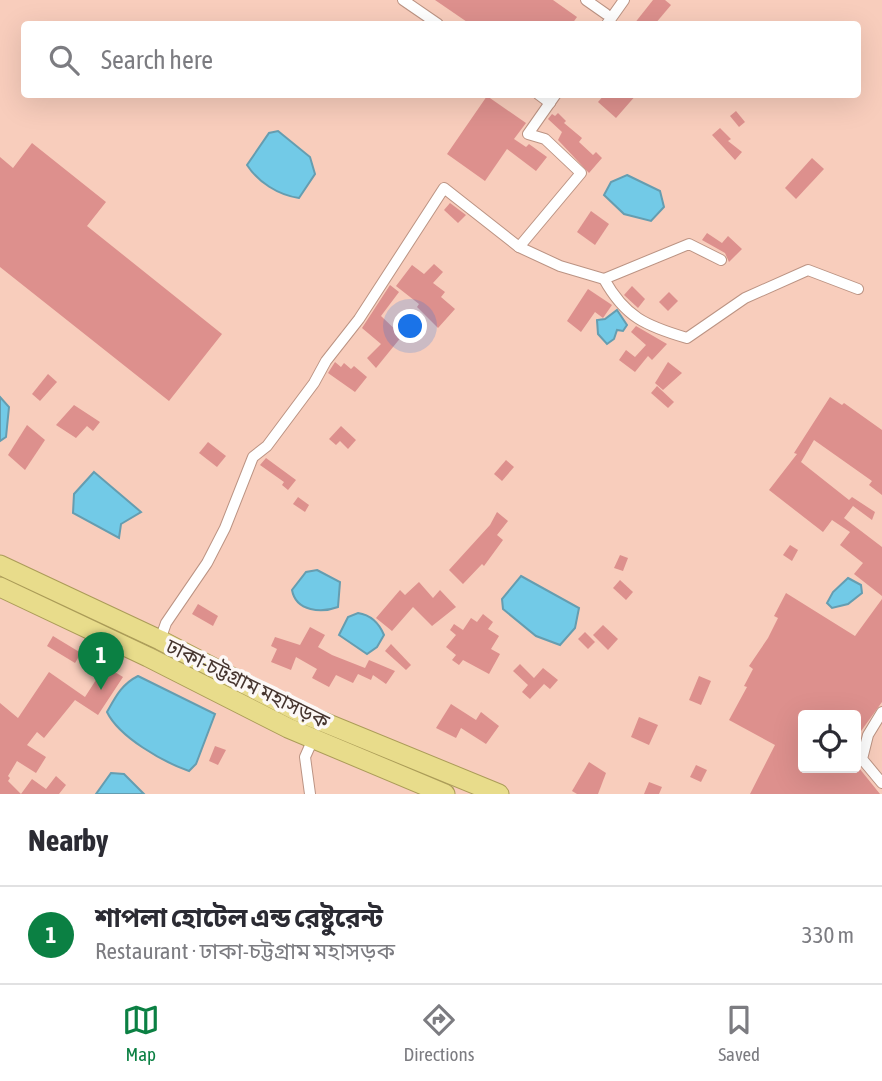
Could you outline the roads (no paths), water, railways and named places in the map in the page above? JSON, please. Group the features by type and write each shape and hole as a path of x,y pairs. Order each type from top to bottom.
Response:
{"highway":[{"name":"ঢাকা-চট্টগ্রাম মহাসড়ক","path":"0,565 160,640 299,712 499,794"},
{"name":"ঢাকা-চট্টগ্রাম মহাসড়ক","path":"0,587 313,738 445,794"}],"street":[{"path":"403,0 434,21"},
{"path":"586,0 606,19 625,0"},
{"path":"519,247 581,173 545,139 528,134 553,99"},
{"path":"160,640 166,623 207,563 226,528 253,457 267,446 314,383 326,361 359,319 444,188 519,247 560,266 604,279 689,244 721,260"},
{"path":"604,279 618,303 626,310 653,328 687,338 746,298 808,270 858,289"},
{"path":"882,712 868,735 862,759 882,783"},
{"path":"310,794 305,757 313,738"}],"water":[{"path":"278,131 310,157 315,174 299,198 269,187 247,165 269,133"},
{"path":"627,175 660,191 664,207 651,221 624,214 604,195 611,182"},
{"path":"617,310 627,325 623,331 617,330 614,339 607,344 598,334 597,320 605,319"},
{"path":"0,397 9,407 6,437 0,441"},
{"path":"94,472 141,512 121,524 119,538 73,513 74,494"},
{"path":"317,570 340,582 338,607 310,609 294,597 292,590 306,572"},
{"path":"521,576 579,608 575,628 560,645 536,636 503,609 502,599"},
{"path":"848,578 861,585 862,593 848,604 832,608 827,603 833,592"},
{"path":"358,613 374,620 384,635 377,647 367,654 339,635 348,617"},
{"path":"138,676 215,714 196,764 189,771 143,748 121,730 107,712 124,687"},
{"path":"111,773 124,774 144,794 96,794"}],"place":[{"name":"শাপলা হোটেল এন্ড রেষ্টুরেন্ট","path":"101,690"}]}
